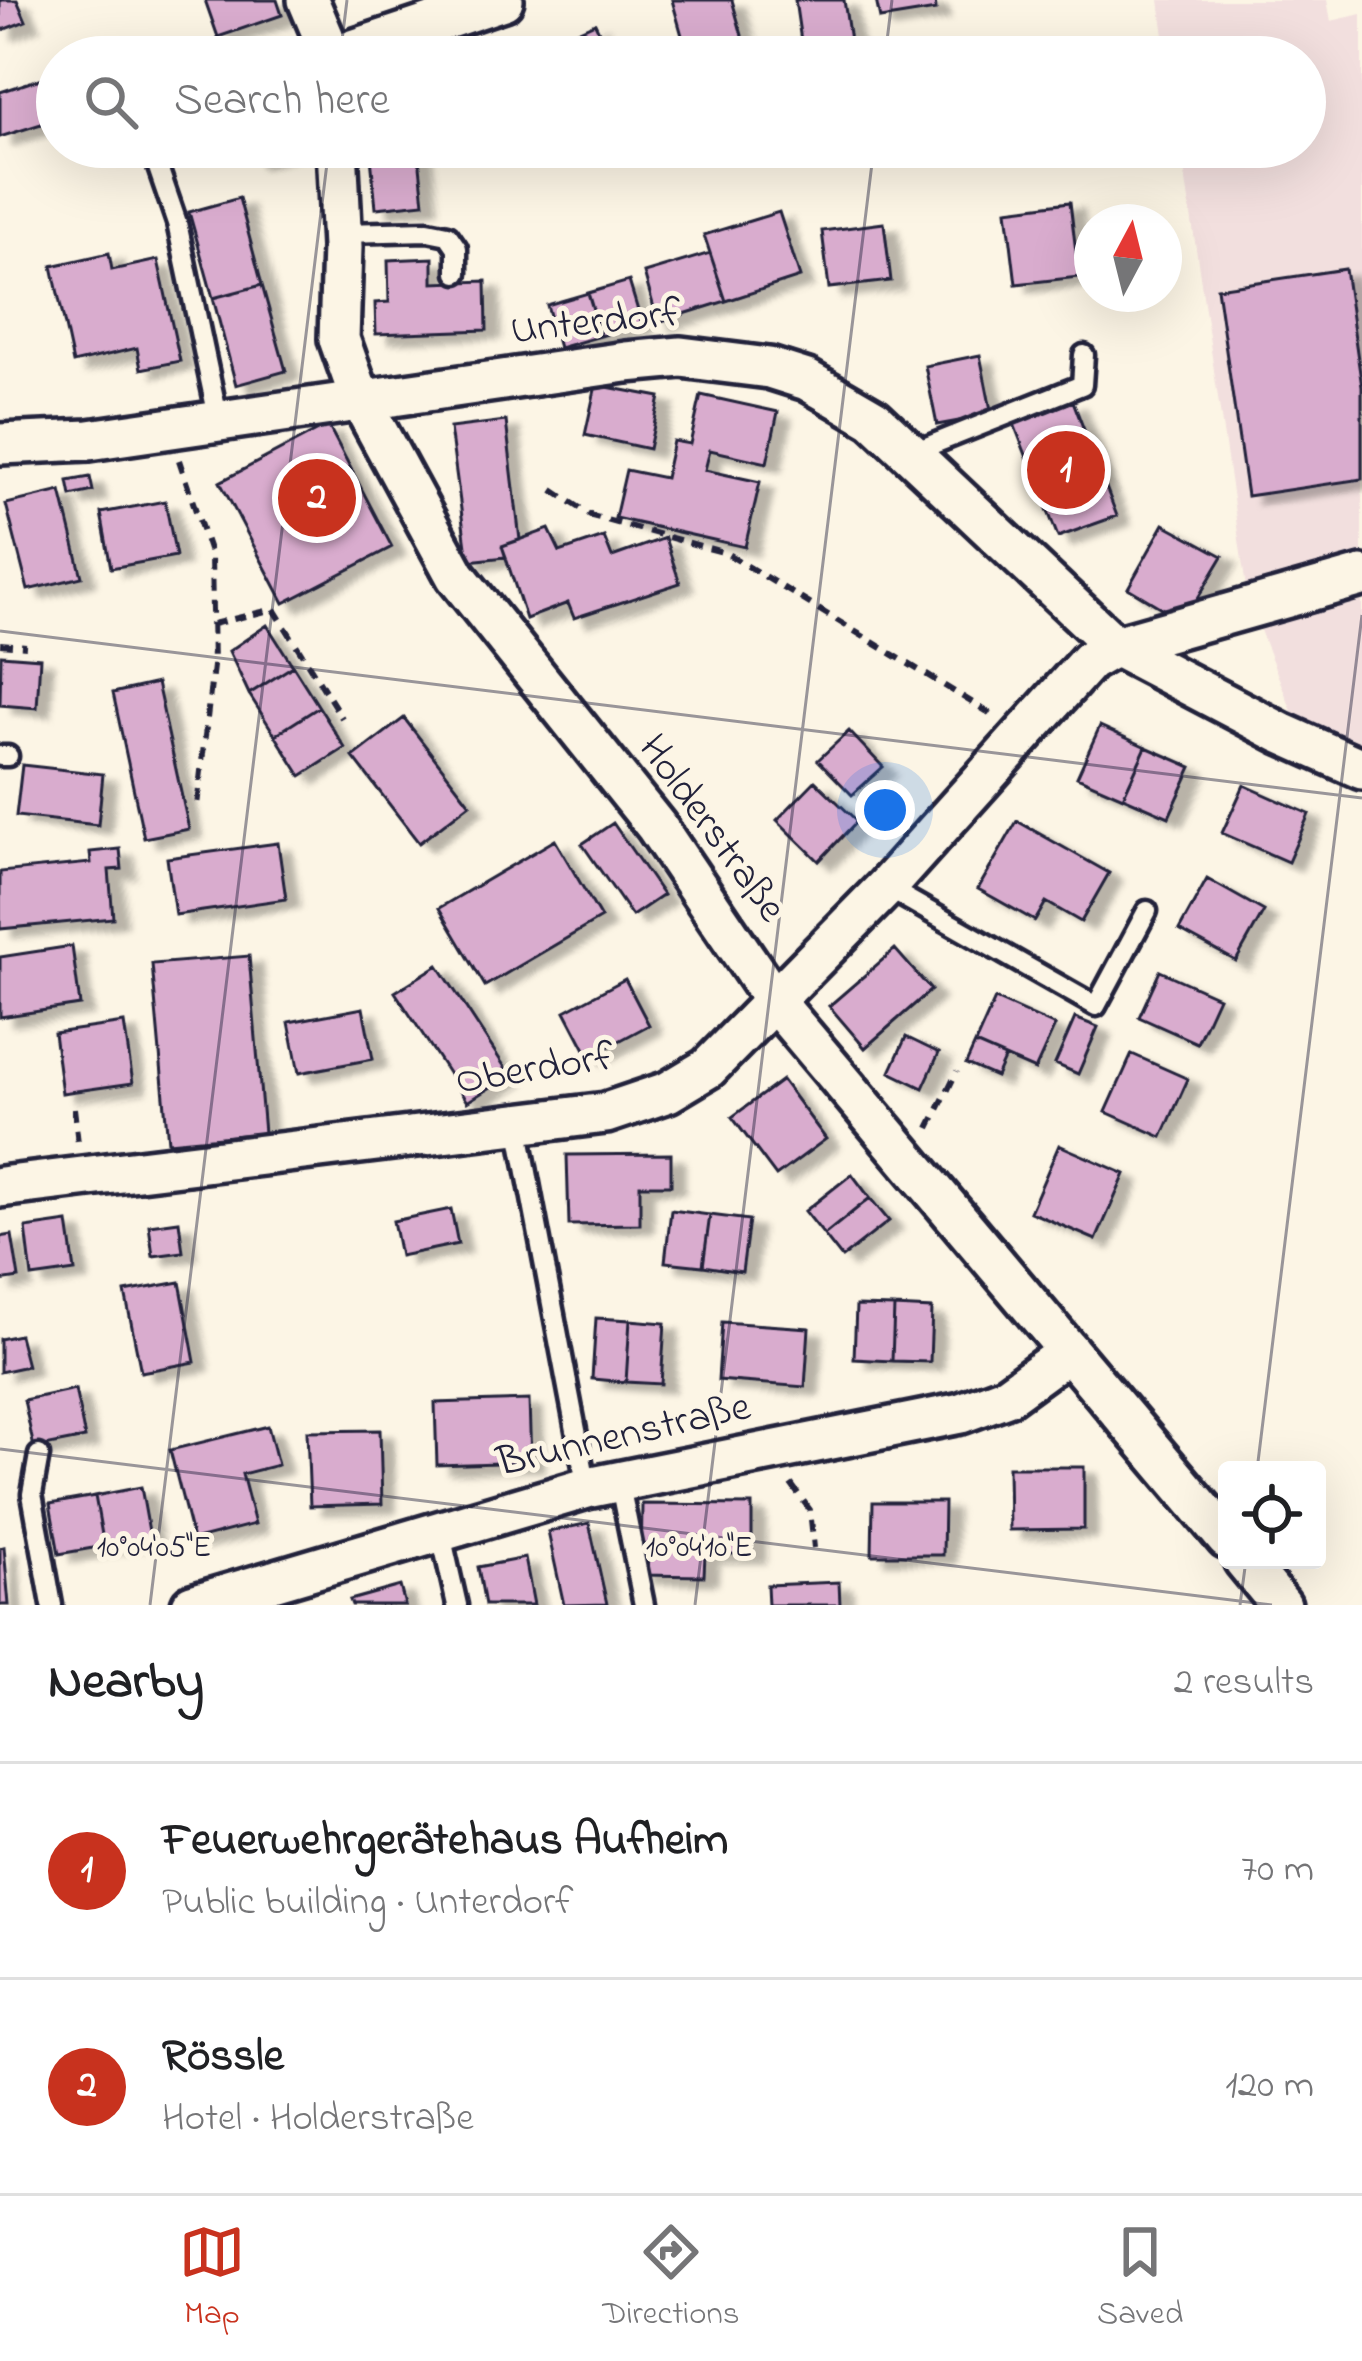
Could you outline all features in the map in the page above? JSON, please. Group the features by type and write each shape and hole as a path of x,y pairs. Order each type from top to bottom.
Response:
{"street":[{"path":"308,0 323,36"},
{"path":"395,36 503,0"},
{"name":"Holderstraße","path":"338,168 339,339 361,401 455,576 656,826 775,1002 1218,1528"},
{"name":"Unterdorf","path":"0,444 89,440 681,357 769,368 807,380 874,419 1115,646 1281,733 1362,769"},
{"path":"1115,646 1362,576"},
{"name":"Oberdorf","path":"0,1187 606,1113 668,1092 708,1068 775,1002 886,887 1089,661 1115,646"},
{"name":"Brunnenstraße","path":"192,1605 277,1593 440,1529 603,1484 961,1413 1007,1396 1070,1351"},
{"path":"1251,1569 1281,1605"}],"lane":[{"path":"158,168 177,223 219,422"},
{"path":"342,233 428,231 448,235 458,248 457,273"},
{"path":"911,453 1082,386 1084,355"},
{"path":"886,887 1096,1006 1147,911"},
{"path":"518,1125 603,1484 644,1605"},
{"path":"39,1455 32,1494 52,1605"},
{"path":"440,1529 457,1605"}],"path":[{"path":"168,428 212,556 213,666 197,806"},
{"path":"553,490 592,516 726,553 1025,735"},
{"path":"213,624 274,609 341,718"},
{"path":"0,644 26,646"},
{"path":"911,1163 956,1071"},
{"path":"767,1452 810,1510 814,1548"}],"shaded area":[{"path":"1159,0 1327,0 1331,21 1362,14 1362,564 1247,594 1184,168 1326,168 1326,36 1164,36"},
{"path":"1362,584 1362,756 1299,729 1254,615"}],"building":[{"path":"0,0 17,0 26,21 0,31"},
{"path":"205,0 277,0 282,15 218,36"},
{"path":"672,0 732,0 742,36 682,36"},
{"path":"795,0 844,0 849,36 800,36"},
{"path":"876,0 935,0 936,10 880,19"},
{"path":"595,23 601,36 566,36"},
{"path":"36,80 36,126 0,137 0,92"},
{"path":"372,168 420,168 424,203 376,208"},
{"path":"239,198 262,285 213,298 189,212"},
{"path":"1070,202 1074,278 1016,284 1007,210"},
{"path":"779,212 800,277 726,301 704,235"},
{"path":"884,223 891,281 829,288 822,231"},
{"path":"109,253 112,270 158,260 180,361 141,369 137,348 73,363 52,266"},
{"path":"710,253 726,301 658,322 644,273"},
{"path":"433,258 433,283 486,281 487,330 376,334 375,303 389,302 388,260"},
{"path":"1345,269 1362,387 1362,479 1247,496 1217,288"},
{"path":"629,281 642,324 601,336 588,293"},
{"path":"262,285 286,371 236,385 213,298"},
{"path":"588,293 601,336 559,348 547,305"},
{"path":"980,355 992,415 937,425 925,366"},
{"path":"596,385 660,397 649,449 585,435"},
{"path":"701,395 778,412 767,463 710,450 705,470 760,482 745,547 615,518 626,470 665,478 673,441 690,444"},
{"path":"1073,401 1117,516 1058,537 1014,424"},
{"path":"506,421 520,540 502,546 506,557 468,561 450,428"},
{"path":"328,425 392,547 284,603 220,482"},
{"path":"90,477 93,491 71,496 68,481"},
{"path":"61,491 82,577 28,590 6,504"},
{"path":"165,501 176,556 111,568 101,513"},
{"path":"1164,524 1223,556 1195,603 1168,612 1128,588"},
{"path":"549,529 560,552 604,537 612,557 665,538 680,583 574,618 568,603 526,619 502,546"},
{"path":"267,625 293,666 249,694 229,651"},
{"path":"1,655 40,658 37,708 0,705"},
{"path":"293,666 319,707 275,735 249,694"},
{"path":"157,683 189,829 144,838 113,693"},
{"path":"319,707 345,748 301,776 275,735"},
{"path":"404,718 470,804 419,843 353,757"},
{"path":"1100,726 1146,747 1123,797 1077,777"},
{"path":"849,731 883,767 852,795 818,760"},
{"path":"1146,747 1192,767 1169,817 1123,797"},
{"path":"22,765 103,774 98,825 16,816"},
{"path":"815,781 857,821 819,861 777,820"},
{"path":"1244,785 1309,814 1288,862 1222,833"},
{"path":"1017,821 1109,873 1081,922 1046,902 1035,921 978,889"},
{"path":"613,823 663,895 632,916 582,844"},
{"path":"555,840 601,918 485,986 439,908"},
{"path":"278,843 286,899 175,915 167,858"},
{"path":"120,849 122,869 109,870 113,918 0,929 0,872 91,863 90,852"},
{"path":"1207,879 1264,911 1236,961 1179,930"},
{"path":"72,946 80,1005 0,1017 0,957"},
{"path":"895,949 931,990 865,1048 829,1006"},
{"path":"249,956 264,1133 168,1142 152,964"},
{"path":"438,965 510,1075 467,1102 395,992"},
{"path":"1160,971 1218,997 1197,1043 1139,1017"},
{"path":"625,979 649,1025 589,1057 565,1011"},
{"path":"995,999 1055,1026 1035,1070 975,1044"},
{"path":"363,1008 373,1059 299,1073 289,1022"},
{"path":"1075,1018 1098,1027 1078,1074 1055,1064"},
{"path":"124,1023 133,1083 62,1093 54,1033"},
{"path":"906,1037 939,1053 923,1088 890,1072"},
{"path":"975,1044 1005,1057 996,1077 966,1064"},
{"path":"1132,1054 1188,1079 1162,1137 1106,1112"},
{"path":"782,1080 826,1139 776,1176 732,1117"},
{"path":"1059,1145 1125,1174 1096,1240 1030,1212"},
{"path":"671,1154 671,1185 640,1185 640,1224 569,1225 567,1155"},
{"path":"852,1174 870,1198 824,1235 805,1211"},
{"path":"870,1198 889,1221 842,1258 824,1235"},
{"path":"451,1209 458,1244 400,1256 393,1221"},
{"path":"671,1210 710,1215 703,1266 665,1262"},
{"path":"710,1215 749,1220 742,1272 703,1266"},
{"path":"179,1221 183,1252 153,1256 149,1225"},
{"path":"68,1222 75,1271 32,1277 26,1228"},
{"path":"12,1235 19,1278 0,1281 0,1237"},
{"path":"180,1282 195,1362 141,1372 125,1292"},
{"path":"856,1306 894,1307 892,1361 854,1359"},
{"path":"894,1307 932,1309 930,1362 892,1361"},
{"path":"596,1318 630,1320 626,1382 592,1379"},
{"path":"630,1320 665,1323 661,1384 626,1382"},
{"path":"722,1322 809,1328 805,1387 718,1380"},
{"path":"19,1335 27,1366 0,1372 0,1339"},
{"path":"75,1389 85,1438 34,1448 24,1400"},
{"path":"529,1400 531,1462 437,1465 435,1403"},
{"path":"268,1426 278,1465 242,1474 255,1524 193,1540 170,1450"},
{"path":"380,1430 382,1504 310,1506 307,1431"},
{"path":"1008,1467 1084,1467 1084,1529 1009,1530"},
{"path":"141,1487 150,1537 104,1546 95,1496"},
{"path":"95,1496 104,1546 59,1554 50,1504"},
{"path":"873,1502 944,1502 943,1555 872,1555"},
{"path":"642,1504 752,1505 752,1554 705,1554 704,1576 641,1575"},
{"path":"589,1523 607,1604 564,1605 548,1532"},
{"path":"4,1547 9,1605 0,1605 0,1548"},
{"path":"525,1558 534,1605 485,1605 478,1567"},
{"path":"839,1582 840,1605 768,1605 767,1585"},
{"path":"400,1586 405,1605 352,1605 350,1600"}],"place":[{"name":"Feuerwehrgerätehaus Aufheim","path":"1066,470"},
{"name":"Rössle","path":"317,498"}]}
